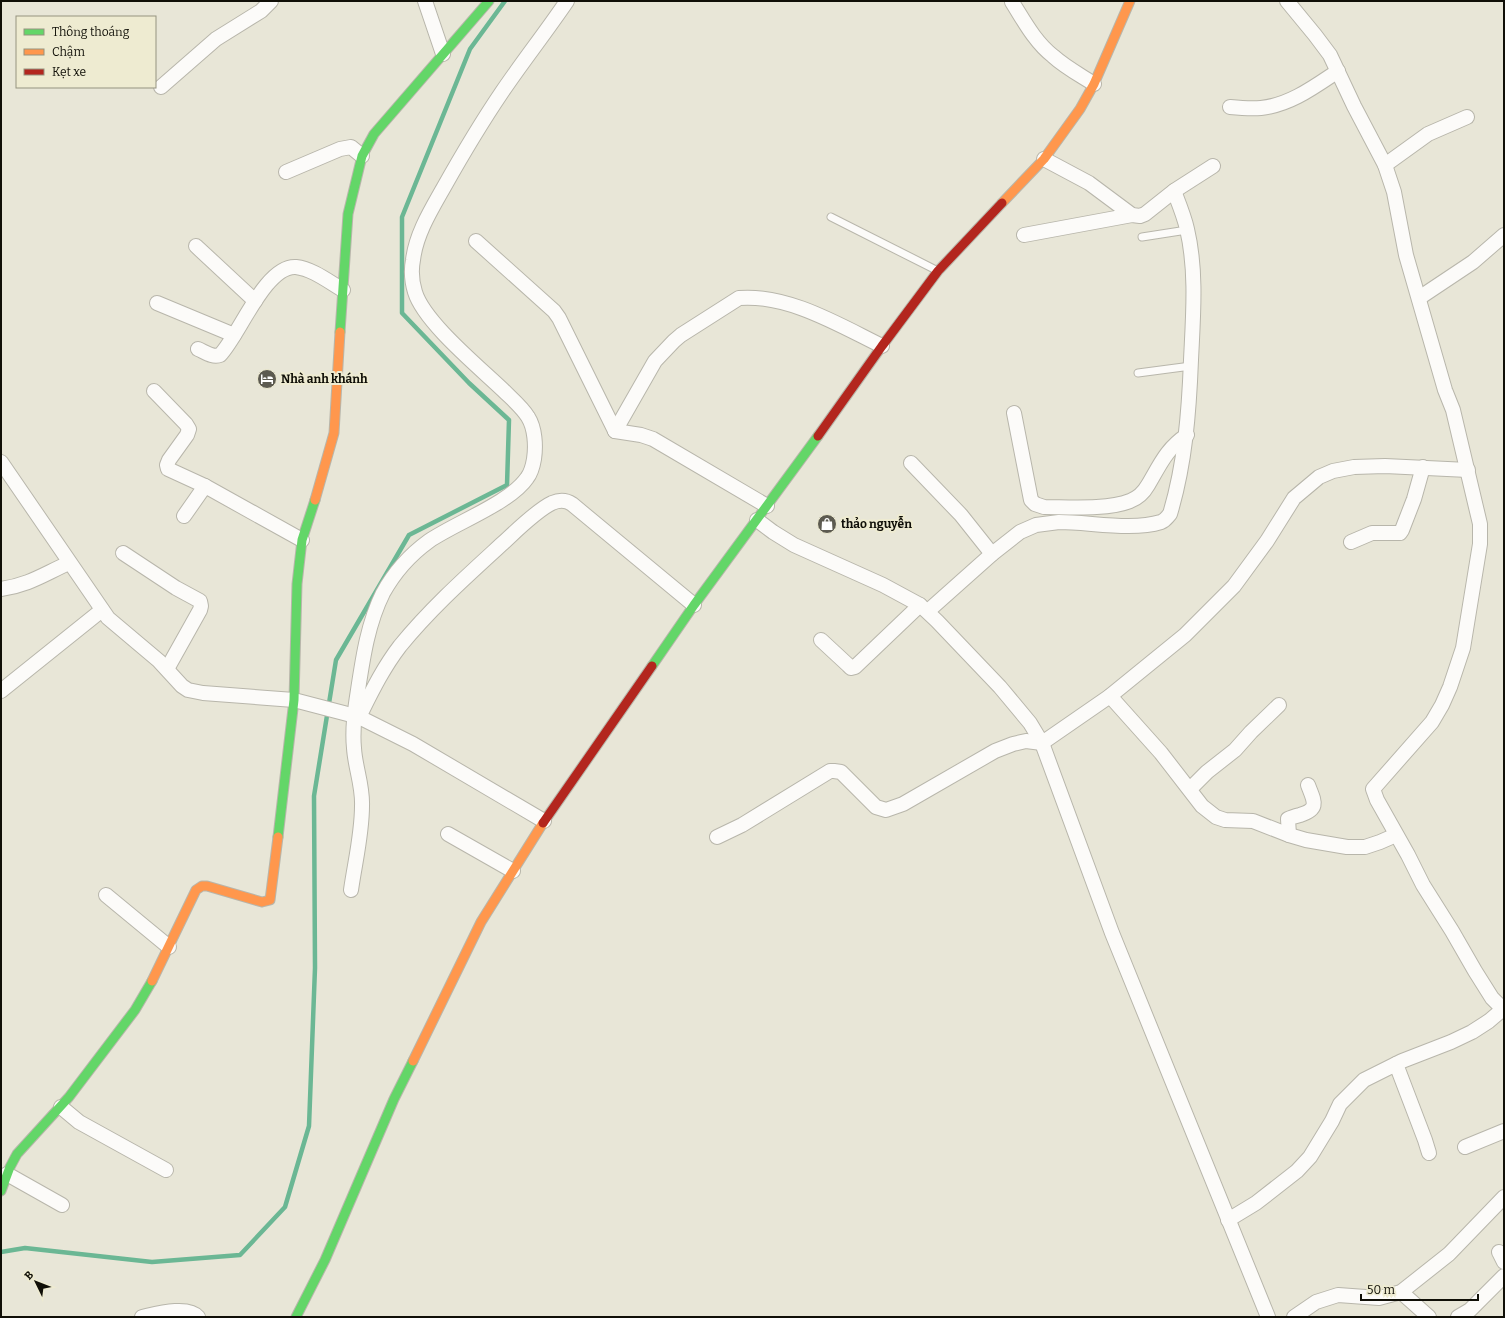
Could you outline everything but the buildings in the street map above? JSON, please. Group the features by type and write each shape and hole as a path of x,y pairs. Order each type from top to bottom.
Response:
{"street":[{"path":"161,87 216,39 260,11 271,1"},
{"path":"425,1 442,54"},
{"path":"1,1190 17,1154 61,1107 135,1010 149,987 194,894 202,886 207,886 262,902 270,900 300,702 297,584 302,540 322,478 334,433 346,234 351,198 362,156 374,134 489,1"},
{"path":"351,890 362,806 362,794 354,749 352,715 369,631 376,610 384,592 394,576 410,557 427,542 513,492 526,479 532,469 534,459 535,444 529,418 520,407 430,318 415,293 412,278 412,261 417,242 430,212 475,135 502,91 567,1"},
{"path":"296,1317 325,1260 394,1099 481,922 544,821 694,605 758,520 882,346 938,271 1044,159 1080,109 1094,84 1130,1"},
{"path":"1228,1220 1256,1203 1297,1171 1310,1157 1332,1121 1340,1104 1364,1080 1396,1064 1472,1032 1503,1010 1492,998 1474,971 1396,835 1373,790 1432,722 1450,687 1462,648 1480,544 1480,524 1453,410 1445,390 1406,255 1394,192 1386,164 1354,106 1338,71 1322,44 1287,1"},
{"path":"1012,2 1028,28 1045,50 1094,84"},
{"path":"1230,107 1260,108 1286,102 1301,95 1338,71"},
{"path":"1386,164 1428,134 1467,117"},
{"path":"286,172 346,148 353,147 362,156"},
{"path":"1044,159 1089,183 1132,215"},
{"path":"1024,236 1132,215 1140,216 1145,214 1174,191 1213,166"},
{"path":"821,640 851,668 855,667 924,608 1020,532 1028,528 1046,523 1076,522 1136,526 1162,522 1170,514 1187,435 1193,291 1191,254 1187,230 1174,191"},
{"path":"1419,298 1473,262 1504,235"},
{"path":"476,242 554,311 559,318 615,431"},
{"path":"196,246 255,301"},
{"path":"198,349 217,356 223,352 255,301 274,277 284,271 296,267 316,274 343,290"},
{"path":"615,431 660,354 681,335 739,298 749,297 798,307 825,318 882,346"},
{"path":"157,304 234,335"},
{"path":"154,391 186,424 188,429 187,435 169,460 167,465 168,469 205,486 302,540"},
{"path":"1014,413 1031,500 1039,506 1044,507 1105,506 1131,501 1142,493 1159,463 1171,447 1187,435"},
{"path":"615,431 641,435 653,439 767,506"},
{"path":"1,462 102,610 116,626 167,669 182,686 194,692 300,702 352,715 413,744 544,821"},
{"path":"911,463 961,515 992,554"},
{"path":"717,837 742,825 830,771 841,772 876,807 886,810 909,800 995,751 1026,741 1042,743 1110,696 1185,635 1234,586 1267,541 1294,498 1319,477 1333,471 1354,467 1423,467 1468,470"},
{"path":"1351,542 1372,533 1400,533 1414,499 1423,467"},
{"path":"184,516 205,486"},
{"path":"352,715 379,679 399,648 441,599 513,533 552,503 567,501 572,504 694,605"},
{"path":"758,520 773,532 794,545 883,585 924,608 1000,687 1030,723 1042,743 1112,933 1268,1317"},
{"path":"123,553 176,588 200,601 200,610 167,669"},
{"path":"1,589 34,581 69,563"},
{"path":"1,691 102,610"},
{"path":"1110,696 1162,753 1202,806 1216,817 1225,820 1253,820 1289,835 1324,844 1346,847 1365,847 1396,835"},
{"path":"1190,789 1207,772 1234,750 1279,705"},
{"path":"1289,835 1288,819 1308,812 1314,807 1314,802 1308,785"},
{"path":"448,834 513,871"},
{"path":"106,895 169,947"},
{"path":"1396,1064 1429,1153"},
{"path":"61,1107 79,1122 166,1170"},
{"path":"1465,1147 1504,1131"},
{"path":"7,1174 62,1205"},
{"path":"1294,1317 1316,1302 1338,1295 1379,1298 1401,1292 1449,1254 1504,1197"},
{"path":"1458,1317 1470,1310 1504,1276"},
{"path":"1401,1292 1429,1317"},
{"path":"142,1317 170,1311 188,1311 196,1314 198,1317"}],"lane":[{"path":"831,217 938,271"},
{"path":"1142,237 1187,230"},
{"path":"1138,373 1191,366"}],"waterway":[{"path":"1,1252 25,1248 152,1262 240,1255 285,1207 309,1126 315,968 314,796 336,660 409,535 507,485 509,420 469,383 402,313 402,217 470,49 505,1"}],"traffic: fast":[{"path":"340,332 348,214 362,156 374,134 489,1"},
{"path":"652,666 694,605 818,436"},
{"path":"278,837 294,700 297,584 302,540 315,500"},
{"path":"1,1191 10,1167 17,1154 69,1097 135,1010 152,981"},
{"path":"296,1317 325,1260 394,1099 413,1061"}],"traffic: slow":[{"path":"1002,203 1044,159 1080,109 1094,84 1130,1"},
{"path":"315,500 334,433 340,332"},
{"path":"413,1061 481,922 543,823"},
{"path":"152,981 196,890 202,886 207,886 262,902 270,900 278,837"}],"traffic: jam":[{"path":"818,436 938,271 1002,203"},
{"path":"543,823 652,666"}],"place":[{"name":"Nhà anh khánh","path":"267,379"},
{"name":"thảo nguyễn","path":"827,524"}]}
